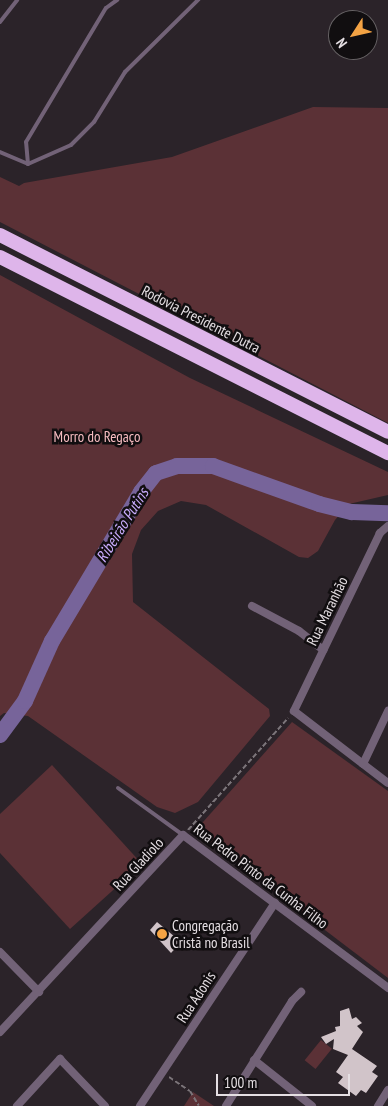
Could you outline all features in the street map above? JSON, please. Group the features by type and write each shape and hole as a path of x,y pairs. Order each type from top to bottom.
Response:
{"highway":[{"name":"Rodovia Presidente Dutra","path":"0,235 388,432"},
{"path":"0,257 388,453"}],"street":[{"name":"Rua Maranhão","path":"294,712 380,533 388,526"},
{"path":"252,606 299,631 323,650"},
{"path":"294,712 388,783"},
{"path":"363,764 388,712"},
{"name":"Rua Pedro Pinto da Cunha Filho","path":"183,835 388,988"},
{"name":"Rua Gladiolo","path":"0,1032 183,835"},
{"name":"Rua Adonis","path":"140,1106 275,903"},
{"path":"0,952 39,992"},
{"path":"226,1106 254,1060 301,992"},
{"path":"17,1106 60,1059 105,1106"},
{"path":"254,1060 312,1106"},
{"path":"383,1102 388,1090"}],"lane":[{"path":"0,22 17,0"},
{"path":"28,164 26,142 106,8 117,0"},
{"path":"0,152 28,164 71,145 94,122 125,72 198,0"},
{"name":"Rua Pedro Pinto da Cunha Filho","path":"118,788 183,835"}],"path":[{"name":"Rua Gladiolo","path":"183,835 294,712"},
{"path":"163,1073 190,1091 199,1106"}],"green space":[{"path":"313,107 388,108 388,423 0,222 0,177 19,186 24,183 172,157"},
{"name":"Morro do Regaço","path":"0,275 190,378 388,472 388,495 349,504 335,520 318,551 308,558 299,557 206,505 181,501 158,511 141,530 132,554 133,602 269,709 270,716 198,802 175,813 157,807 28,716 4,713 0,716"},
{"path":"292,722 388,791 388,978 195,831"},
{"path":"52,765 142,864 70,929 0,853 0,814"},
{"path":"321,1040 332,1049 316,1069 305,1060"},
{"path":"193,1092 214,1106 184,1106"}],"building":[{"name":"Congregação Cristã no Brasil","path":"157,922 181,942 171,953 150,930"},
{"path":"349,1008 352,1019 356,1017 362,1023 357,1026 363,1032 352,1049 377,1066 372,1072 378,1076 366,1093 361,1090 356,1096 338,1083 343,1077 336,1072 348,1055 333,1049 334,1039 326,1044 321,1037 336,1031 335,1027 340,1026 340,1011"}],"waterway":[{"name":"Ribeirão Putins","path":"0,735 25,701 52,641 141,492 156,473 177,466 213,466 319,504 352,512 388,513"}],"place":[{"name":"Congregação Cristã no Brasil","path":"162,934"}]}
